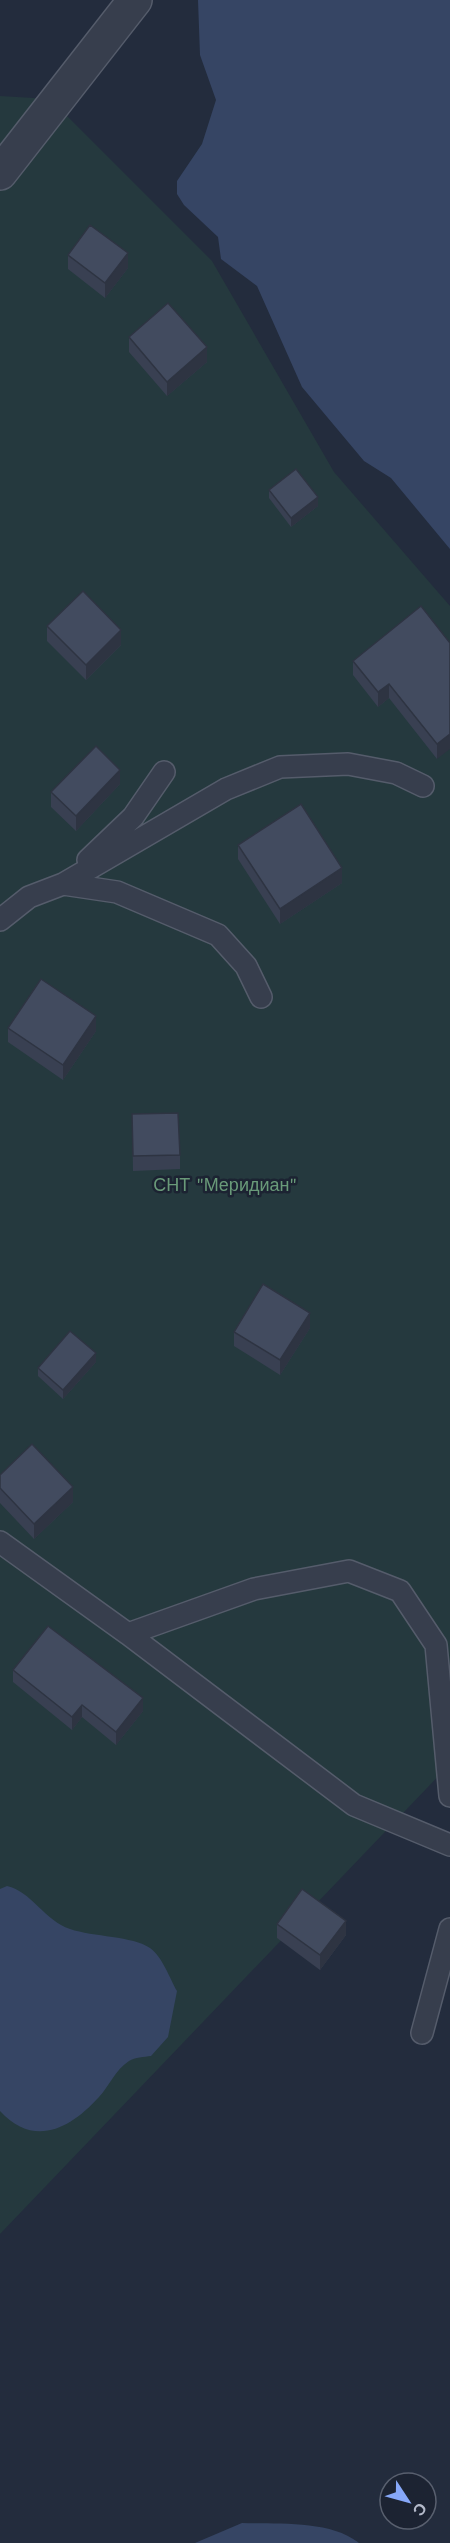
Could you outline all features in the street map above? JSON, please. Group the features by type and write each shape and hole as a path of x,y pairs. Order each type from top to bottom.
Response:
{"street":[{"path":"0,173 135,0"}],"lane":[{"path":"0,920 29,897 63,884 226,789 280,767 348,764 396,773 423,786"},
{"path":"63,884 133,817 164,772"},
{"path":"63,884 117,892 218,935 246,966 261,997"},
{"path":"0,1542 128,1634 354,1805 450,1845"},
{"path":"128,1634 254,1589 349,1571 400,1591 436,1645 450,1796"},
{"path":"422,2033 450,1929"}],"green space":[{"name":"СНТ \"Меридиан\"","path":"0,96 50,99 212,261 334,472 450,606 450,1764 0,2234"}],"water":[{"path":"198,0 450,0 450,549 391,478 364,461 302,387 257,286 221,259 218,237 184,205 177,194 177,181 202,144 216,100 200,55"},
{"path":"7,1886 16,1889 53,1920 70,1929 134,1941 150,1948 162,1962 177,1991 168,2037 151,2056 129,2061 88,2108 76,2118 51,2130 26,2129 0,2111 0,1889"},
{"path":"242,2523 319,2527 334,2530 359,2543 195,2543"}],"building":[{"path":"90,225 128,253 105,283 68,255"},
{"path":"168,303 207,347 167,382 129,337"},
{"path":"296,469 318,497 291,518 269,490"},
{"path":"83,591 121,630 86,665 47,626"},
{"path":"421,606 450,643 450,734 437,744 389,684 378,692 353,661"},
{"path":"96,746 120,770 76,816 51,792"},
{"path":"301,804 342,868 280,909 238,845"},
{"path":"41,979 96,1016 63,1065 8,1028"},
{"path":"178,1113 180,1155 133,1156 132,1114"},
{"path":"263,1284 310,1313 280,1360 234,1332"},
{"path":"70,1331 96,1353 63,1390 38,1368"},
{"path":"32,1444 73,1487 34,1524 0,1488 0,1475"},
{"path":"48,1626 143,1698 116,1732 82,1705 72,1717 13,1670"},
{"path":"302,1889 346,1921 320,1955 277,1924"}]}
